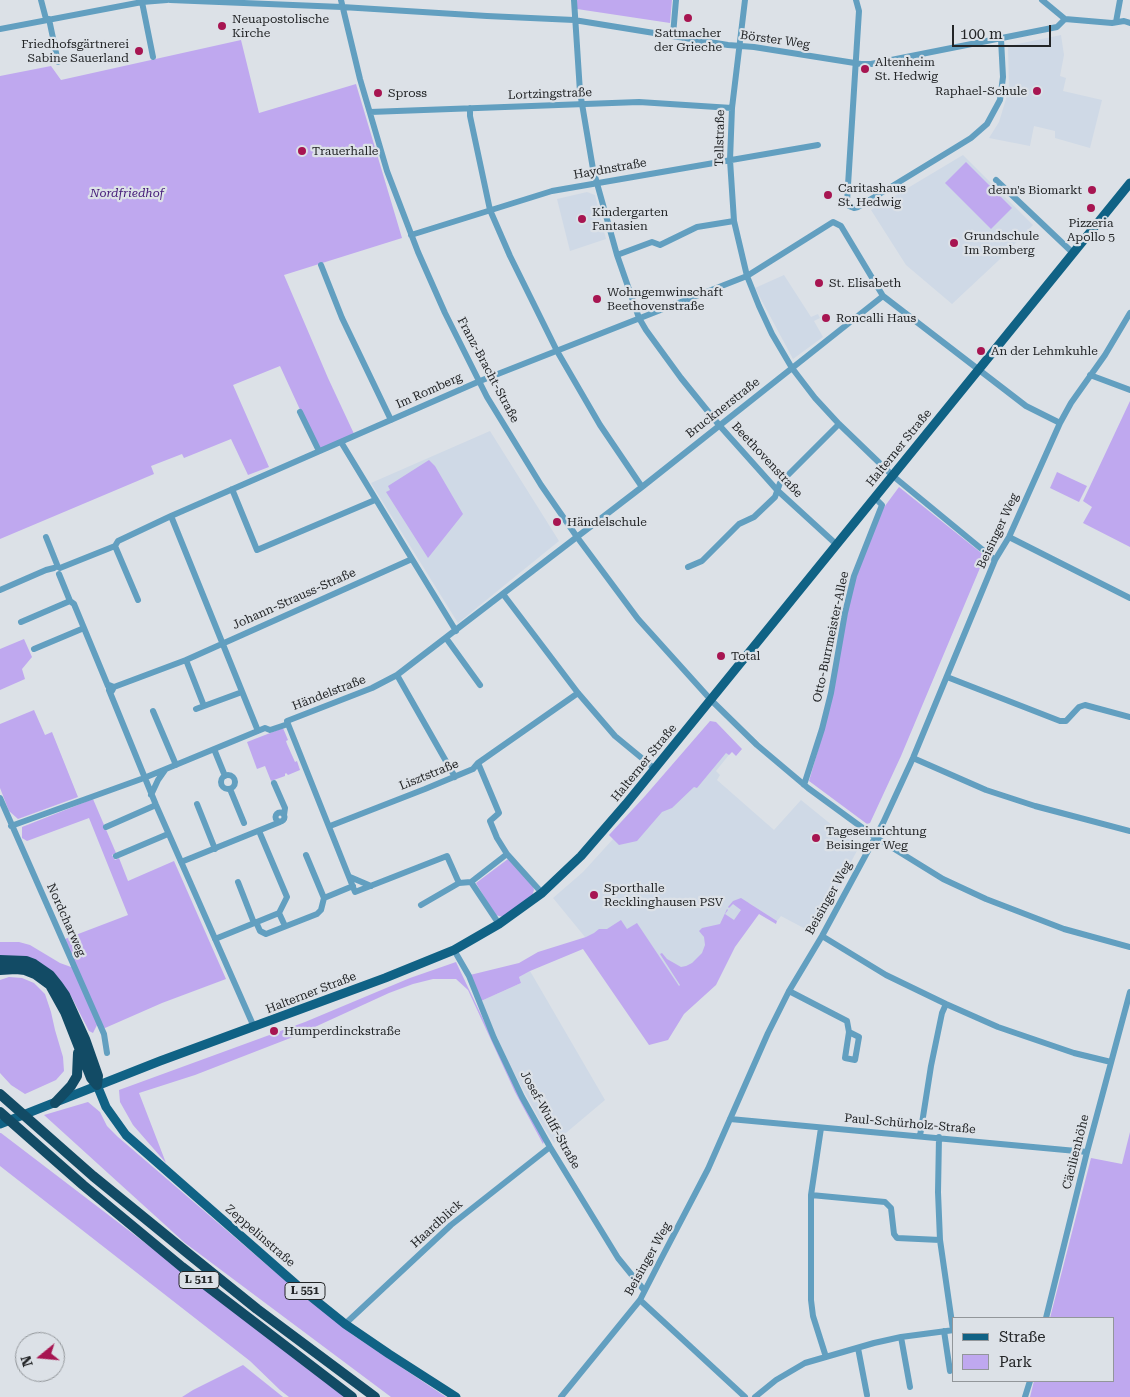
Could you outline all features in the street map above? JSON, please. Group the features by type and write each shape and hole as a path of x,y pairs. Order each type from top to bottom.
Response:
{"highway":[{"path":"0,960 26,961 34,964 50,975 58,985 65,995 85,1039 98,1076 97,1085"},
{"path":"0,970 25,970 35,974 50,985 65,1012 91,1078 97,1085"},
{"path":"55,1103 71,1086 76,1076 78,1045"},
{"name":"L 511","path":"3,1092 93,1176 257,1309 375,1397"},
{"name":"L 511","path":"0,1112 30,1140 182,1267 352,1397"}],"main road":[{"name":"Halterner Straße","path":"0,1124 97,1085 386,978 454,950 499,924 542,893 594,841 655,769 1130,183"},
{"name":"Zeppelinstraße","path":"97,1085 106,1107 126,1135 299,1287 345,1324 456,1397"}],"street":[{"path":"41,0 58,62"},
{"name":"Börster Weg","path":"0,29 142,2 168,0 322,6 341,4 487,16 574,20 855,64 871,64 1057,27 1066,19"},
{"path":"322,6 328,0"},
{"name":"Beethovenstraße","path":"574,0 574,20 582,103 594,169 617,255 639,318 680,378 719,425 777,490 836,544"},
{"path":"673,35 676,0"},
{"name":"Tellstraße","path":"745,0 732,108 730,160 734,221 747,276 772,334 792,368 815,398 839,424 893,476 995,560"},
{"path":"856,0 859,11 847,201 849,206 854,208 858,208 971,138 987,124 1000,100 1003,77 1001,39"},
{"path":"1042,0 1066,19 1130,23"},
{"path":"1116,22 1120,0"},
{"path":"142,2 153,57"},
{"name":"Franz-Bracht-Straße","path":"341,4 360,79 387,171 445,313 480,381 507,430 577,537 638,619 711,700"},
{"name":"Lortzingstraße","path":"370,112 639,102 732,108"},
{"path":"470,108 470,116 490,210 524,286 557,351 600,425 642,487"},
{"name":"Haydnstraße","path":"412,235 552,191 818,145"},
{"path":"996,180 1073,253"},
{"path":"617,255 652,242 660,245 697,226 734,221"},
{"name":"Im Romberg","path":"0,590 46,570 58,569 115,546 118,541 171,516 480,381 747,276 833,222 841,226 883,296"},
{"path":"321,265 346,327 391,420"},
{"path":"883,296 1026,406 1060,423"},
{"name":"Brucknerstraße","path":"577,537 883,296"},
{"name":"Beisinger Weg","path":"561,1397 640,1300 708,1169 768,1033 789,991 822,936 875,837 913,758 995,560 1008,537 1060,423 1130,313"},
{"path":"1090,376 1130,390"},
{"path":"300,412 319,451"},
{"path":"688,567 702,561 738,524 754,517 775,497 780,483 839,424"},
{"path":"340,442 456,631"},
{"path":"232,490 257,550 375,500"},
{"name":"Otto-Burrmeister-Allee","path":"804,785 826,711 854,576 882,505 874,498"},
{"path":"171,516 258,731"},
{"path":"46,537 70,601 74,604 110,687 151,795 254,1028"},
{"name":"Händelstraße","path":"11,826 144,778 265,728 270,730 288,724 287,721 372,688 397,675 577,537"},
{"path":"1008,537 1130,598"},
{"path":"115,546 138,600"},
{"name":"Johann-Strauss-Straße","path":"110,687 186,660 412,560"},
{"path":"503,594 578,693 615,736 655,769"},
{"path":"21,622 70,601"},
{"path":"34,649 84,628"},
{"path":"446,638 480,685"},
{"path":"186,660 204,706"},
{"path":"397,675 455,777"},
{"path":"946,677 1060,721 1066,720 1079,707 1086,705 1130,717"},
{"path":"196,709 242,692"},
{"name":"Lisztstraße","path":"330,826 473,769 478,763 578,693"},
{"path":"711,700 757,745 804,785 875,837 943,879 1064,929 1130,947"},
{"path":"154,710 176,765"},
{"path":"288,724 354,889"},
{"path":"214,749 225,776 230,776 234,780 234,785 230,789 244,823"},
{"path":"913,758 986,790 1035,806 1130,831"},
{"path":"478,763 499,813 490,821 497,838 507,854 542,893"},
{"path":"151,795 166,769"},
{"path":"181,862 280,822 276,819 278,814 282,813 284,815 285,808 274,783"},
{"name":"Nordcharweg","path":"0,798 104,1034 107,1053"},
{"path":"197,804 215,849"},
{"path":"106,828 156,806"},
{"path":"215,938 279,913 287,897 259,831"},
{"path":"116,856 168,834"},
{"path":"421,905 459,883 471,882 507,854"},
{"path":"238,882 255,923 263,934 317,914 321,910 324,898 306,855"},
{"path":"324,898 370,886 447,856 459,883"},
{"path":"350,877 370,886"},
{"path":"471,882 499,924"},
{"path":"279,913 285,926"},
{"path":"822,936 886,974 946,1004 1007,1030 1074,1053 1111,1062"},
{"name":"Josef-Wulff-Straße","path":"454,950 469,976 494,1038 522,1097 550,1147 618,1258 644,1290"},
{"path":"789,991 847,1021 849,1032"},
{"name":"Cäcilienhöhe","path":"1046,1317 1087,1152 1130,992"},
{"path":"920,1136 933,1057 942,1013 946,1004"},
{"name":"Paul-Schürholz-Straße","path":"730,1118 1087,1152"},
{"path":"821,1128 811,1196 811,1300 813,1316 826,1357"},
{"path":"938,1137 940,1240 952,1323"},
{"name":"Haardblick","path":"345,1324 451,1225 550,1147"},
{"path":"811,1196 885,1202 892,1210 894,1234 897,1238 940,1240"},
{"path":"640,1300 745,1397"},
{"path":"755,1397 790,1370 805,1363 901,1337 952,1330"},
{"path":"944,1331 950,1371"},
{"path":"901,1337 910,1387"},
{"path":"858,1348 867,1395"},
{"path":"1026,1397 1030,1382"}],"shaded area":[{"name":"Raphael-Schule","path":"1061,35 1064,55 1060,76 1066,78 1063,91 1102,100 1090,148 1055,138 1055,131 1034,126 1030,146 989,138 999,122 1009,89 1008,46"},
{"name":"Grundschule Im Romberg","path":"963,155 1033,225 952,304 906,265 871,210"},
{"name":"Kindergarten Fantasien","path":"587,192 595,195 606,239 570,251 557,199"},
{"path":"784,275 811,317 818,314 820,318 814,321 823,337 793,359 755,288"},
{"path":"490,431 559,541 458,623 371,483"},
{"path":"714,728 736,746 716,771 720,775 717,780 774,830 801,800 859,847 813,933 781,916 777,921 749,903 682,990 586,947 585,937 553,898 583,872"},
{"path":"530,971 605,1100 554,1143 509,1064 481,1001 521,983 519,977"}],"green space":[{"path":"577,0 672,0 670,23 577,9"},
{"name":"Nordfriedhof","path":"241,40 259,113 356,84 402,238 284,275 355,436 319,451 280,366 233,385 269,467 248,475 231,439 184,458 182,454 151,466 154,474 0,539 0,76 51,66 61,80"},
{"path":"966,162 1012,208 991,229 945,183"},
{"path":"1130,401 1130,547 1083,523 1092,507 1083,501"},
{"path":"429,460 435,466 463,514 428,558 386,492 390,490 388,486"},
{"path":"1057,472 1087,486 1079,502 1050,488"},
{"path":"899,487 985,556 901,756 870,823 867,824 809,781 825,726 855,580 882,510"},
{"path":"24,639 32,657 22,669 25,679 0,690 0,649"},
{"path":"34,710 45,735 52,732 78,797 18,819 9,811 0,788 0,724"},
{"path":"710,721 716,722 742,749 736,756 732,752 729,755 726,753 697,788 694,787 672,808 662,812 637,841 619,845 609,835"},
{"path":"283,728 288,740 286,741 287,744 300,770 288,775 286,773 285,776 271,781 265,766 257,769 247,742"},
{"path":"93,799 116,853 112,855 115,860 119,858 128,881 174,861 226,979 162,1003 105,1028 97,1025 93,1033 89,1031 70,994 0,958 0,942 19,942 30,945 60,963 71,967 65,939 128,915 89,818 27,841 22,838 22,827"},
{"path":"508,859 533,886 534,890 532,896 503,917 495,915 476,883"},
{"path":"741,898 777,921 776,924 759,914 735,947 716,985 684,1014 668,1040 649,1045 583,949 530,971 519,977 521,983 481,1001 470,975 519,963 538,952 586,937 599,929 607,929 621,920 627,929 637,923 679,986 660,954 662,953 667,959 681,967 692,963 702,953 705,945 704,937 699,931 702,928 720,924 727,909 725,914 734,920 741,910 733,904 728,907 733,901"},
{"path":"456,962 544,1141 543,1144 515,1092 468,990 456,979 433,979 413,984 293,1037 195,1075 139,1093 166,1163 133,1125 120,1102 119,1090 305,1022 410,978"},
{"path":"9,977 22,978 34,983 45,994 63,1057 64,1071 56,1080 25,1094 11,1085 0,1073 0,980"},
{"path":"88,1102 100,1112 107,1126 118,1137 295,1289 353,1335 446,1397 391,1397 185,1243 44,1115"},
{"path":"1130,1132 1130,1397 1030,1397 1034,1382 1115,1382 1115,1317 1050,1317 1091,1158 1122,1164"},
{"path":"0,1133 347,1397 289,1397 250,1361 0,1166"},
{"path":"243,1365 283,1397 182,1397 193,1390"}],"place":[{"name":"Sattmacher der Grieche","path":"688,18"},
{"name":"Neuapostolische Kirche","path":"222,26"},
{"name":"Friedhofsgärtnerei Sabine Sauerland","path":"139,51"},
{"name":"Altenheim St. Hedwig","path":"865,69"},
{"name":"Raphael-Schule","path":"1037,91"},
{"name":"Spross","path":"378,93"},
{"name":"Trauerhalle","path":"302,151"},
{"name":"denn's Biomarkt","path":"1092,190"},
{"name":"Caritashaus St. Hedwig","path":"828,195"},
{"name":"Pizzeria Apollo 5","path":"1091,208"},
{"name":"Kindergarten Fantasien","path":"582,219"},
{"name":"Grundschule Im Romberg","path":"954,243"},
{"name":"St. Elisabeth","path":"819,283"},
{"name":"Wohngemwinschaft Beethovenstraße","path":"597,299"},
{"name":"Roncalli Haus","path":"826,318"},
{"name":"An der Lehmkuhle","path":"981,351"},
{"name":"Händelschule","path":"557,522"},
{"name":"Total","path":"721,656"},
{"name":"Tageseinrichtung Beisinger Weg","path":"816,838"},
{"name":"Sporthalle Recklinghausen PSV","path":"594,895"},
{"name":"Humperdinckstraße","path":"274,1031"}]}
